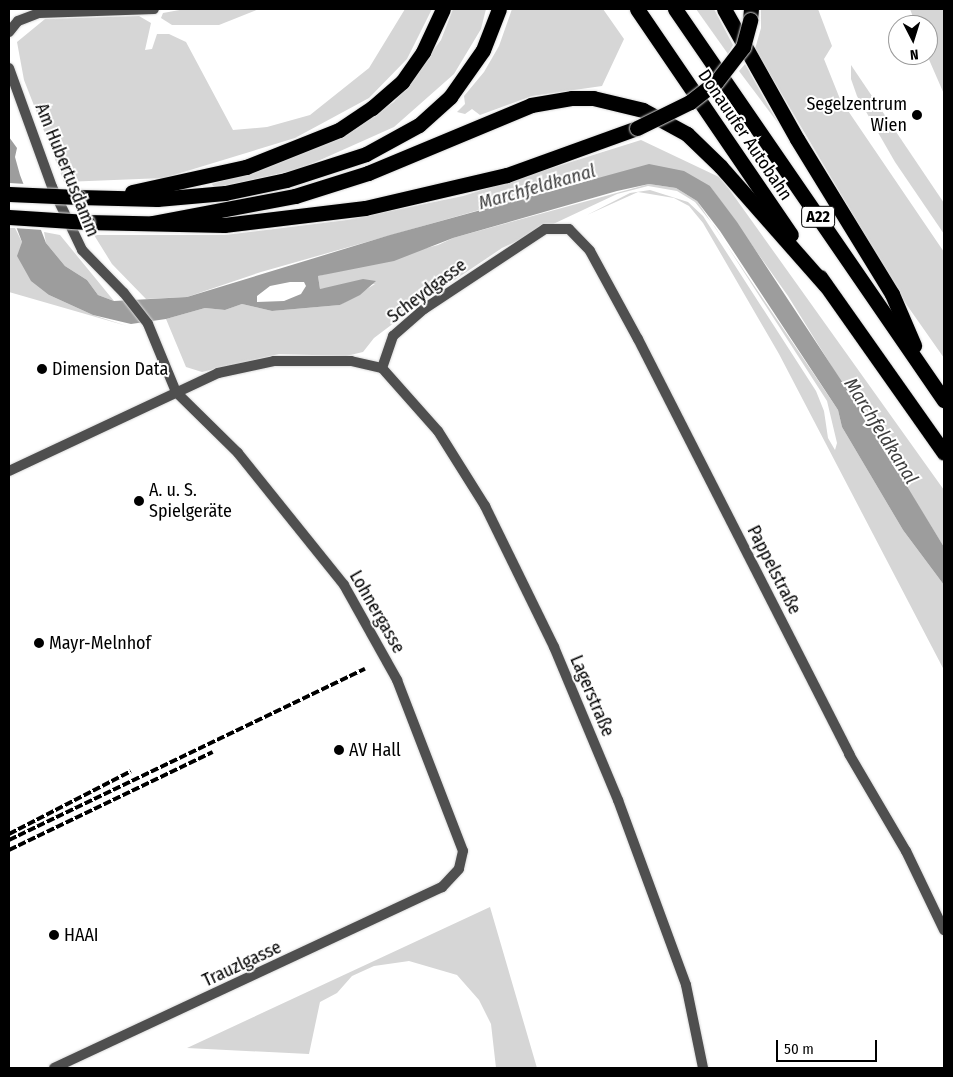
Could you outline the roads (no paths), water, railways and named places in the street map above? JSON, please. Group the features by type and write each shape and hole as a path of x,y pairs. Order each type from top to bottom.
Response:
{"highway":[{"path":"112,196 246,167 338,130 372,108 402,82 423,52 443,9"},
{"path":"9,194 173,198 225,193 318,171 385,145 419,125 462,83 483,50 499,9"},
{"name":"Donauufer Autobahn","path":"637,9 825,285 944,453"},
{"name":"Donauufer Autobahn","path":"675,9 944,401"},
{"path":"724,9 797,139 892,294 927,376"},
{"path":"9,217 87,222 224,225 365,208 507,175 637,128 690,102 716,82 744,47 751,14"},
{"path":"152,223 295,196 368,172 531,105 572,98 594,98 643,110 687,134 721,167 825,285"}],"street":[{"path":"9,32 18,21 39,13 154,9"},
{"name":"Am Hubertusdamm","path":"9,68 52,187 82,250 124,292 148,324 161,350 176,392"},
{"name":"Scheydgasse","path":"382,368 393,336 424,309 546,229 569,229"},
{"name":"Pappelstraße","path":"569,229 590,251 638,339 849,754 906,851 944,930"},
{"path":"9,472 176,392 218,374 274,360 351,361 382,368"},
{"name":"Lagerstraße","path":"382,368 438,432 485,506 554,648 618,800 686,985 703,1068"},
{"name":"Lohnergasse","path":"176,392 238,453 316,547 344,585 397,680 463,850 459,869 442,887"},
{"name":"Trauzlgasse","path":"54,1068 442,887"}],"railway":[{"path":"9,840 365,669"},
{"path":"9,850 213,752"},
{"path":"9,834 131,771"}],"place":[{"name":"Segelzentrum Wien","path":"917,115"},
{"name":"Dimension Data","path":"42,369"},
{"name":"A. u. S. Spielgeräte","path":"139,501"},
{"name":"Mayr-Melnhof","path":"39,643"},
{"name":"AV Hall","path":"339,750"},
{"name":"HAAI","path":"54,935"}],"water label":[{"name":"Marchfeldkanal","path":"537,187"},
{"name":"Marchfeldkanal","path":"881,431"}]}
